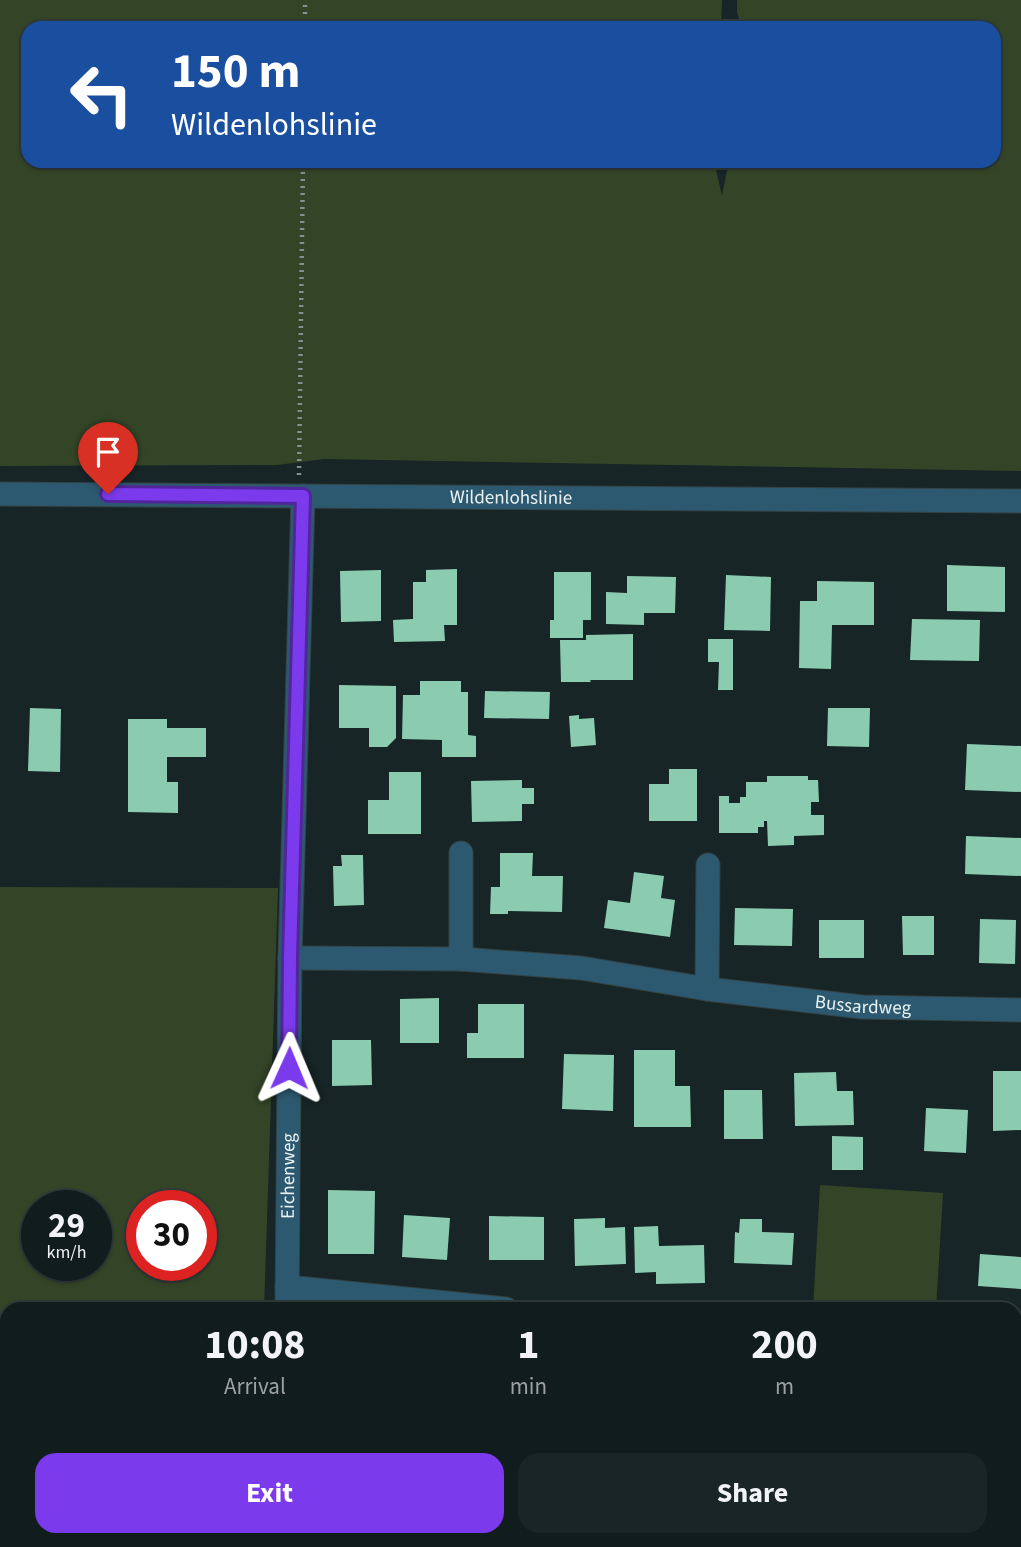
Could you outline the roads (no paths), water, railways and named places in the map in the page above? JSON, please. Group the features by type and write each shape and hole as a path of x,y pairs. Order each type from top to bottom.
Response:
{"street":[{"name":"Wildenlohslinie","path":"0,494 1021,501"},
{"name":"Eichenweg","path":"287,1298 290,958 301,496"},
{"path":"461,853 461,959"},
{"path":"707,989 708,864"},
{"name":"Bussardweg","path":"290,958 461,959 581,968 707,989 862,1007 1021,1010"},
{"path":"287,1298 367,1302"}]}
